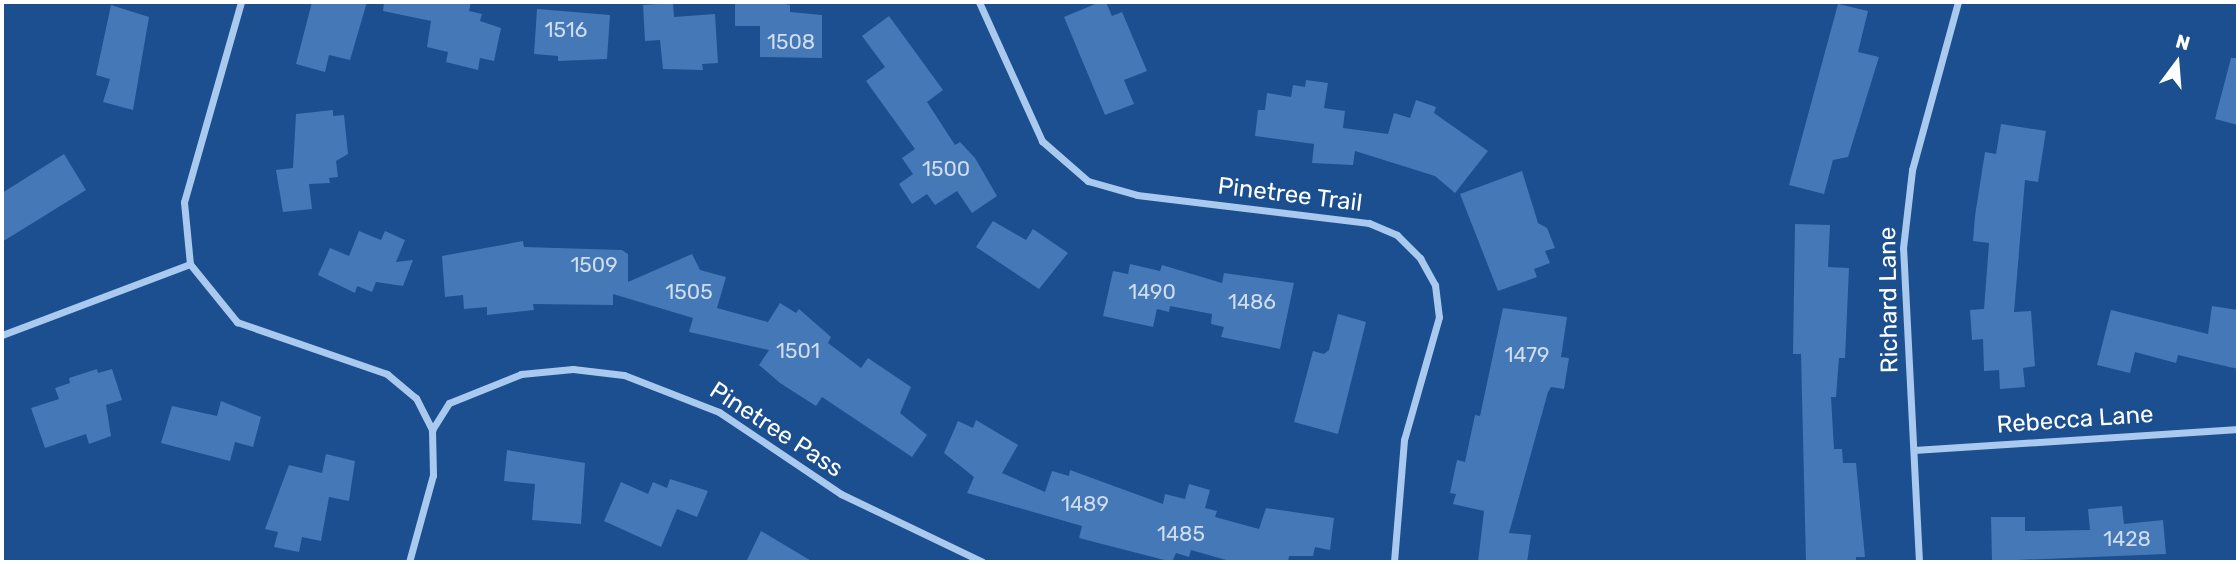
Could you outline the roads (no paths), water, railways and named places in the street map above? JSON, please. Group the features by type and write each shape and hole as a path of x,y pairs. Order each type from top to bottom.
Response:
{"street":[{"path":"241,2 184,202 190,264 237,322 387,374 416,398 432,430 433,475 409,562"},
{"name":"Pinetree Trail","path":"979,2 1042,141 1088,181 1137,195 1368,223 1397,235 1420,258 1435,285 1439,317 1404,440 1394,562"},
{"name":"Richard Lane","path":"1919,562 1903,248 1912,170 1958,2"},
{"path":"2,335 190,264"},
{"name":"Pinetree Pass","path":"432,430 449,403 522,374 573,369 624,375 719,412 841,494 983,562"},
{"name":"Rebecca Lane","path":"1913,450 2238,429"}]}
